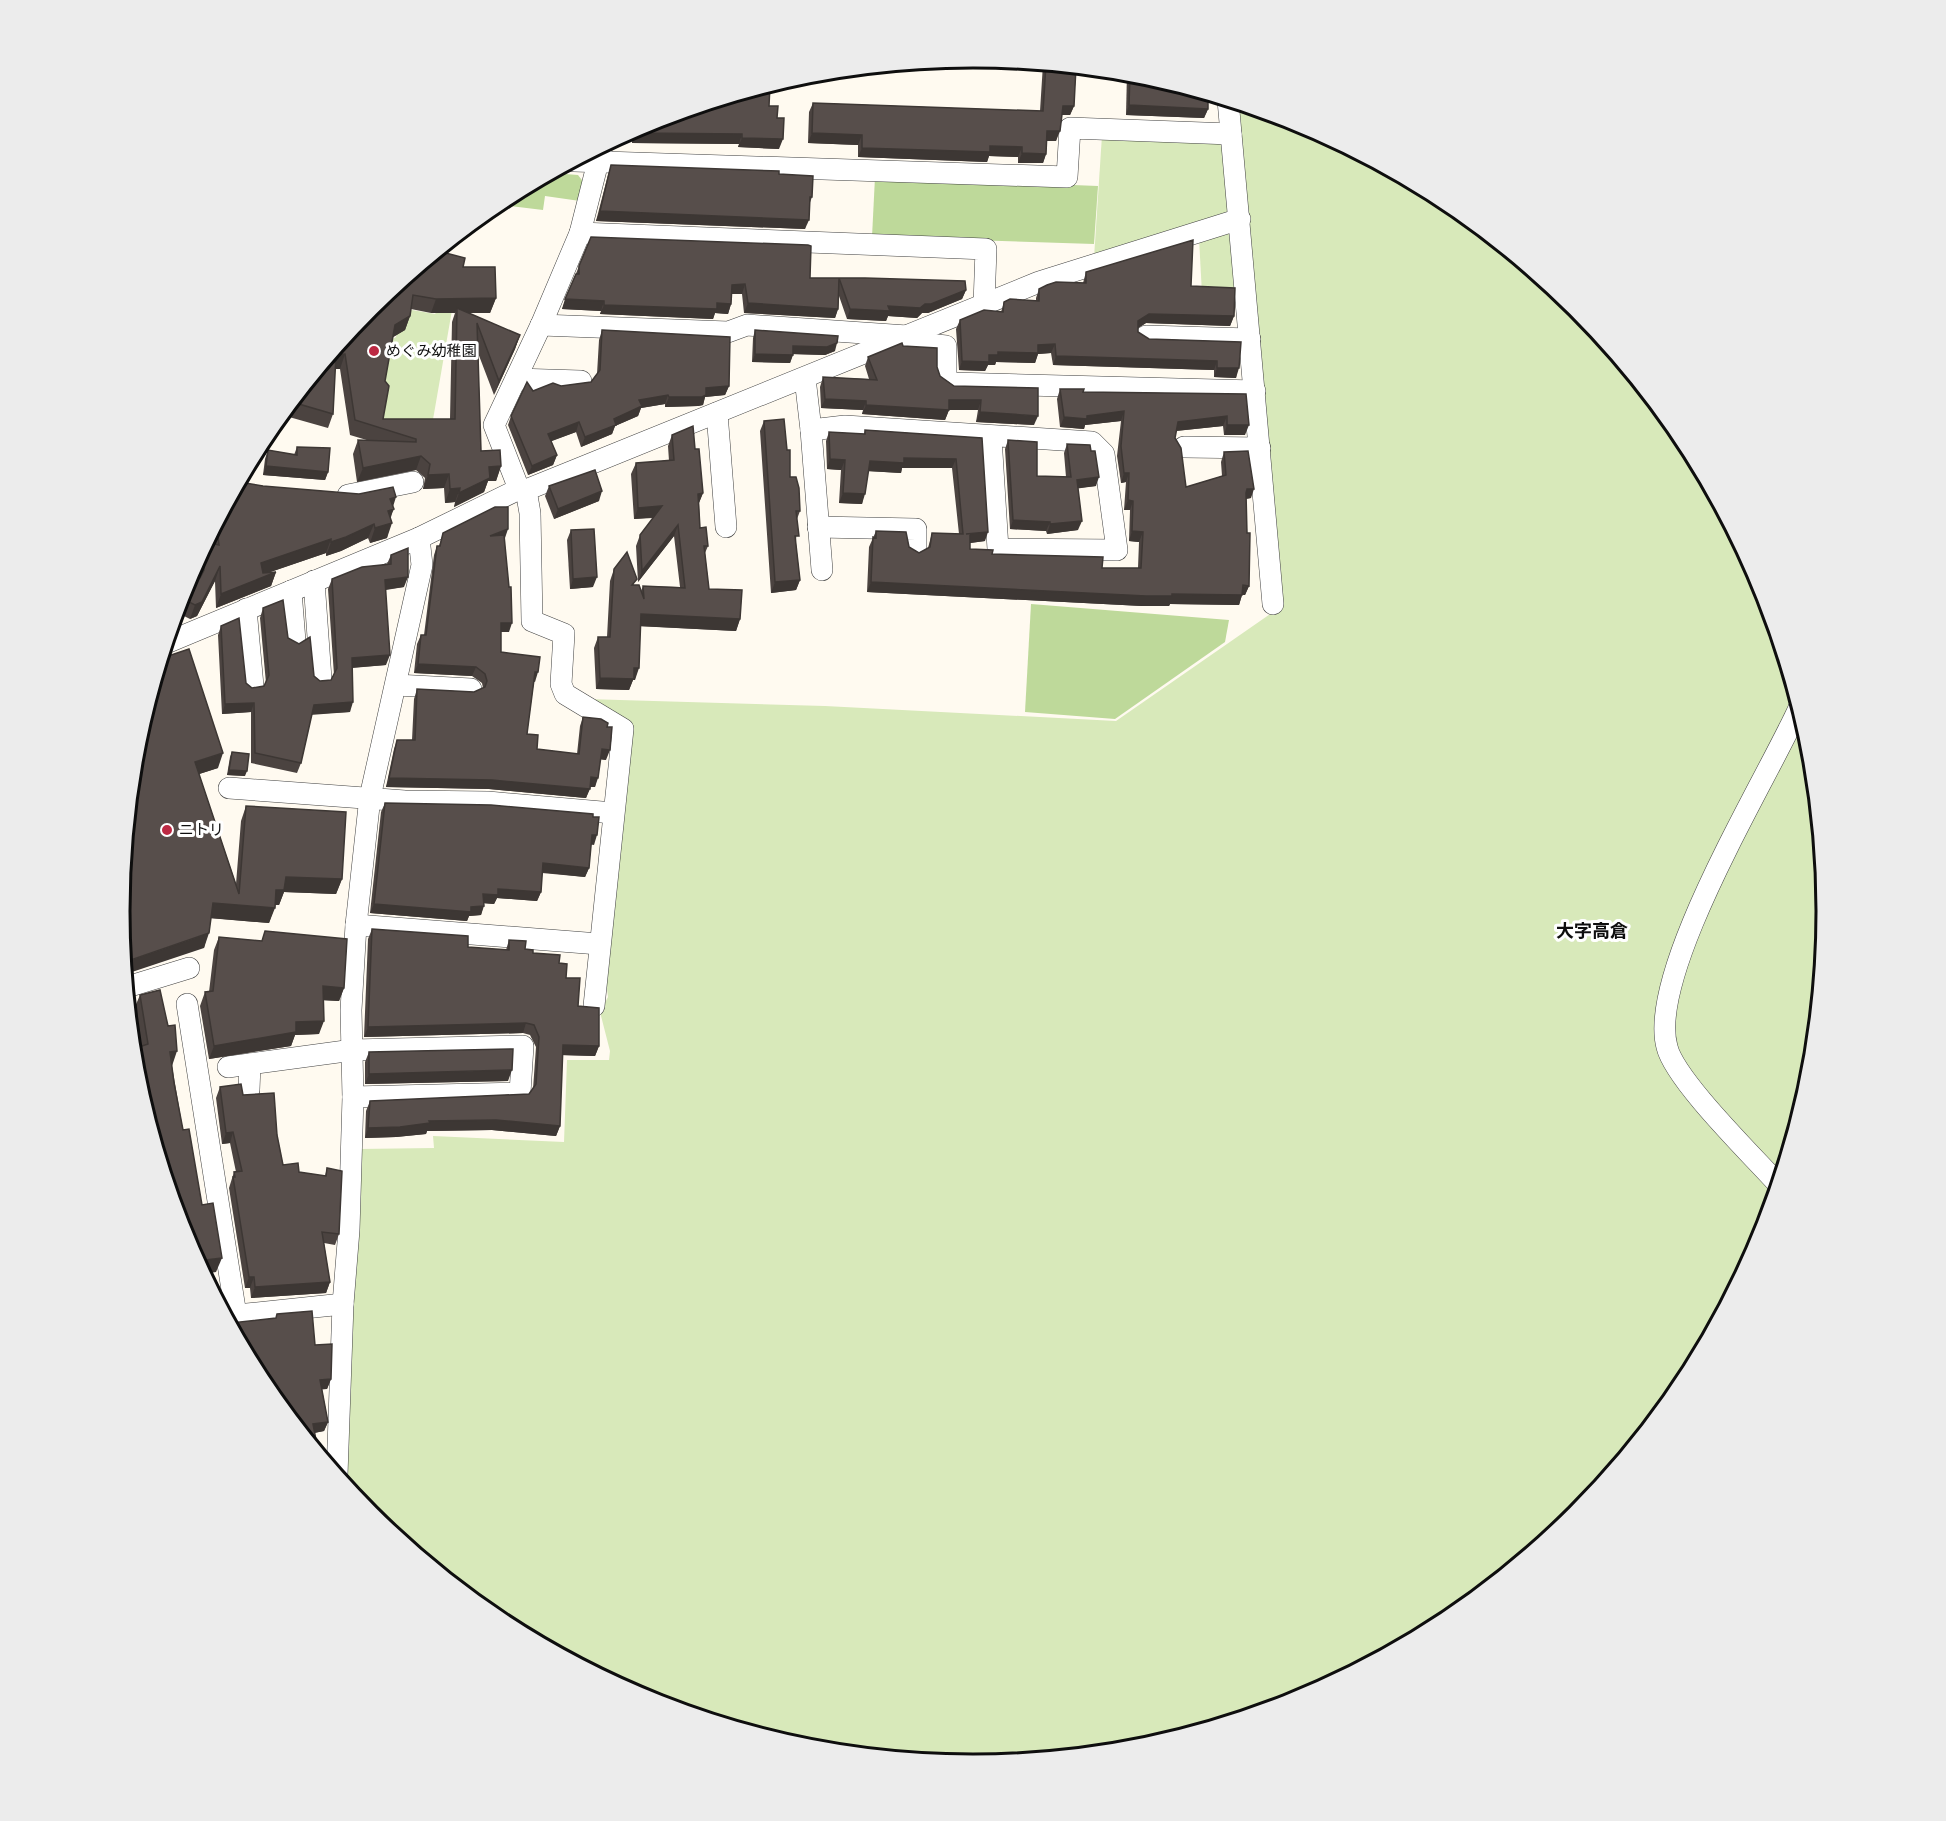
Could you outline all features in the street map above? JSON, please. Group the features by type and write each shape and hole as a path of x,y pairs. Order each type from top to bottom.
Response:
{"street":[{"path":"1229,107 1273,604"},
{"path":"594,1006 613,813 624,729 565,694 561,684 564,634 532,621 530,513 523,489 494,425 541,325 580,233 600,154 1067,177 1071,128 1231,134"},
{"path":"175,639 419,538 523,489 805,378 1039,282 1240,219"},
{"path":"580,233 986,249 984,305"},
{"path":"541,325 728,332 747,325 907,336"},
{"path":"907,336 910,342 946,346 946,377 952,383 1255,391"},
{"path":"1146,336 1250,339"},
{"path":"805,378 822,570"},
{"path":"516,379 581,381"},
{"path":"717,413 726,527"},
{"path":"811,430 845,426 1092,442 1104,454 1117,550 998,549 991,437"},
{"path":"1184,447 1260,448"},
{"path":"323,493 355,496 413,482"},
{"path":"818,527 916,529 916,550"},
{"path":"337,1464 343,1304 349,1230 353,1097 351,1010 356,926 370,797 422,565 419,538"},
{"path":"314,581 321,679"},
{"path":"291,591 295,641"},
{"path":"246,609 254,686"},
{"path":"396,686 471,689"},
{"path":"1772,1177 1682,1075 1667,1048 1664,1022 1680,954 1727,850 1793,719"},
{"path":"230,788 508,803 613,813"},
{"path":"356,926 599,944"},
{"path":"134,985 189,968"},
{"path":"187,1004 230,1307"},
{"path":"228,1067 353,1050 523,1046 520,1093 353,1097"},
{"path":"249,1090 250,1064"},
{"path":"234,1315 343,1304"}],"green space":[{"path":"1233,109 1296,132 1346,154 1394,180 1441,210 1529,277 1569,314 1607,355 1642,397 1674,442 1729,538 1752,588 1771,640 1800,746 1809,800 1816,910 1809,1021 1800,1075 1787,1129 1752,1233 1703,1332 1674,1379 1642,1424 1569,1507 1486,1579 1441,1611 1394,1641 1346,1667 1296,1689 1244,1709 1191,1725 1137,1737 1028,1752 973,1754 918,1752 809,1737 755,1725 702,1709 650,1689 600,1667 551,1641 505,1611 460,1579 377,1507 344,1472 358,1149 434,1148 433,1136 564,1142 567,1060 609,1060 610,1051 600,1012 608,997 604,964 631,726 586,699 825,706 1116,721 1279,608"},
{"path":"1102,135 1215,140 1226,150 1232,205 1224,215 1094,258"},
{"path":"563,174 578,175 585,184 580,201 545,196 543,210 511,206"},
{"path":"875,177 1098,186 1094,244 872,237"},
{"path":"1227,229 1238,241 1242,296 1202,294 1199,238"},
{"path":"456,287 431,431 381,422 380,396 391,340 396,337 397,329 405,330 408,312 412,310 435,314"},
{"path":"1031,604 1229,620 1225,642 1115,719 1025,712"}],"building":[{"path":"1046,71 1076,74 1074,106 1063,106 1060,131 1047,131 1046,154 1022,153 1022,147 990,146 990,152 862,148 862,135 812,133 813,103 1043,111"},
{"path":"1130,83 1208,101 1208,109 1129,105"},
{"path":"770,93 769,106 778,106 777,118 784,118 783,139 742,138 742,134 647,133 702,112"},
{"path":"611,165 779,171 779,174 813,176 809,220 600,211"},
{"path":"591,237 808,245 811,246 810,278 839,278 838,309 748,303 745,284 732,285 731,304 717,303 717,309 604,305 604,301 565,299 576,274 579,274 579,266"},
{"path":"1193,240 1191,286 1235,288 1234,316 1149,314 1138,321 1138,332 1149,339 1241,342 1239,368 1217,368 1217,361 1056,356 1055,344 1038,345 1038,353 998,352 998,355 989,355 989,362 962,361 960,320 984,310 1003,312 1004,302 1010,299 1039,301 1039,289 1047,285 1056,282 1086,283 1086,272"},
{"path":"446,253 465,258 463,267 495,267 496,298 436,299 413,295 410,316 395,325 385,381 389,386 383,419 455,419 457,308 520,335 499,381 477,323 481,451 500,450 501,466 489,467 490,478 459,493 460,488 450,489 449,474 428,475 430,464 421,456 363,468 358,440 416,442 416,439 355,420 345,354 339,355 377,314"},
{"path":"839,278 965,281 966,290 931,304 925,304 920,308 888,306 890,311 850,309"},
{"path":"602,330 730,337 729,386 706,388 706,395 702,397 669,397 668,395 639,400 642,406 614,419 616,425 585,437 579,422 548,434 557,455 532,466 511,416 527,382 533,391 553,383 561,386 591,382 600,370"},
{"path":"755,330 838,336 837,343 827,347 793,346 793,355 755,354"},
{"path":"902,343 903,346 937,348 937,367 940,376 954,386 1038,388 1038,416 980,412 981,400 949,400 949,410 866,405 866,401 825,399 823,377 877,380 868,357"},
{"path":"336,359 333,414 299,404"},
{"path":"1060,389 1084,389 1083,392 1246,394 1249,425 1227,425 1227,416 1178,422 1175,438 1181,448 1186,487 1226,475 1224,452 1248,451 1254,489 1247,489 1246,493 1247,533 1250,533 1249,586 1243,585 1242,595 1146,596 871,582 873,537 876,538 876,531 906,532 909,547 919,553 930,547 932,533 963,534 956,459 904,458 904,463 870,461 865,494 843,493 845,460 830,459 829,432 865,434 865,430 982,438 988,532 966,534 970,534 970,549 993,550 992,554 1103,557 1102,568 1141,568 1143,532 1132,531 1133,501 1128,500 1129,473 1124,473 1121,446 1124,411 1087,416 1087,419 1064,417"},
{"path":"784,419 787,450 790,450 790,477 796,477 799,488 800,511 796,511 799,536 795,536 800,580 775,582 764,421"},
{"path":"693,426 695,449 699,449 703,493 698,494 700,528 706,527 708,546 704,546 709,589 742,590 740,619 641,614 639,668 634,668 634,679 600,678 598,637 610,637 614,569 627,552 637,579 632,585 639,585 644,599 643,586 685,588 678,525 642,571 640,535 662,506 638,508 636,463 674,460 672,435"},
{"path":"1008,440 1037,442 1037,476 1071,477 1067,444 1090,445 1091,451 1095,451 1099,477 1077,480 1082,521 1050,524 1050,522 1013,520"},
{"path":"297,447 330,448 328,472 266,466 268,450 297,455"},
{"path":"595,470 602,491 558,509 549,486"},
{"path":"247,483 359,494 393,487 396,497 390,499 394,509 388,511 392,523 375,528 374,524 346,537 331,542 331,539 261,563 263,573 276,572 221,594 220,566 202,602 195,605 189,602 194,588 214,544 219,545 218,536"},
{"path":"495,507 508,507 508,529 490,536 504,535 509,587 511,587 512,623 501,623 501,652 540,657 538,672 535,672 527,734 538,735 537,749 579,754 583,717 601,719 608,723 607,727 612,727 610,750 602,749 598,778 591,777 590,789 492,780 389,778 397,740 415,740 417,689 474,692 485,687 487,681 485,674 476,667 418,664 421,635 426,635 437,546 440,546 443,533"},
{"path":"594,529 597,577 573,579 571,530"},
{"path":"408,548 408,577 385,580 390,655 352,658 353,702 314,705 301,763 255,753 254,703 225,704 221,626 239,618 246,683 252,688 264,686 269,675 263,608 283,600 288,638 299,644 310,637 314,676 320,681 331,680 337,668 332,579 362,567 391,564 391,555"},
{"name":"ニトリ","path":"189,649 223,753 195,762 239,894 246,806 346,812 342,879 286,877 284,890 276,890 275,908 213,903 209,933 132,960 130,910 137,800 146,746 170,655"},
{"path":"232,752 249,754 247,771 229,770"},
{"path":"385,803 491,805 593,814 593,817 599,817 597,835 592,835 589,868 543,863 541,892 498,889 498,895 483,894 484,906 471,907 471,912 374,904"},
{"path":"372,929 468,936 468,947 509,950 509,940 526,941 525,949 533,950 533,953 560,955 559,963 567,964 566,978 580,978 578,1006 599,1008 599,1046 563,1045 560,1126 496,1120 429,1121 430,1123 400,1127 368,1128 370,1101 529,1094 536,1084 539,1037 534,1025 526,1023 368,1027"},
{"path":"265,931 347,939 344,988 323,986 324,1021 296,1022 296,1032 214,1046 205,992 213,991 219,937 262,941"},
{"path":"160,990 168,1026 175,1025 177,1051 170,1052 183,1130 189,1129 202,1205 213,1203 222,1258 206,1260 175,1181 146,1075 141,1046 148,1044 140,995"},
{"path":"513,1049 512,1070 369,1074 369,1052"},
{"path":"241,1084 243,1095 274,1093 277,1135 283,1165 298,1163 299,1172 326,1176 327,1168 342,1171 339,1234 322,1232 330,1282 255,1287 254,1277 249,1277 233,1177 235,1177 234,1172 242,1171 233,1132 226,1133 220,1087"},
{"path":"312,1311 315,1345 332,1344 331,1379 320,1380 328,1422 313,1424 316,1438 272,1379 238,1322 276,1318 277,1314"}],"place":[{"name":"めぐみ幼稚園","path":"374,351"},
{"name":"ニトリ","path":"167,830"}],"district":[{"name":"大字高倉","path":"1592,930"}]}
